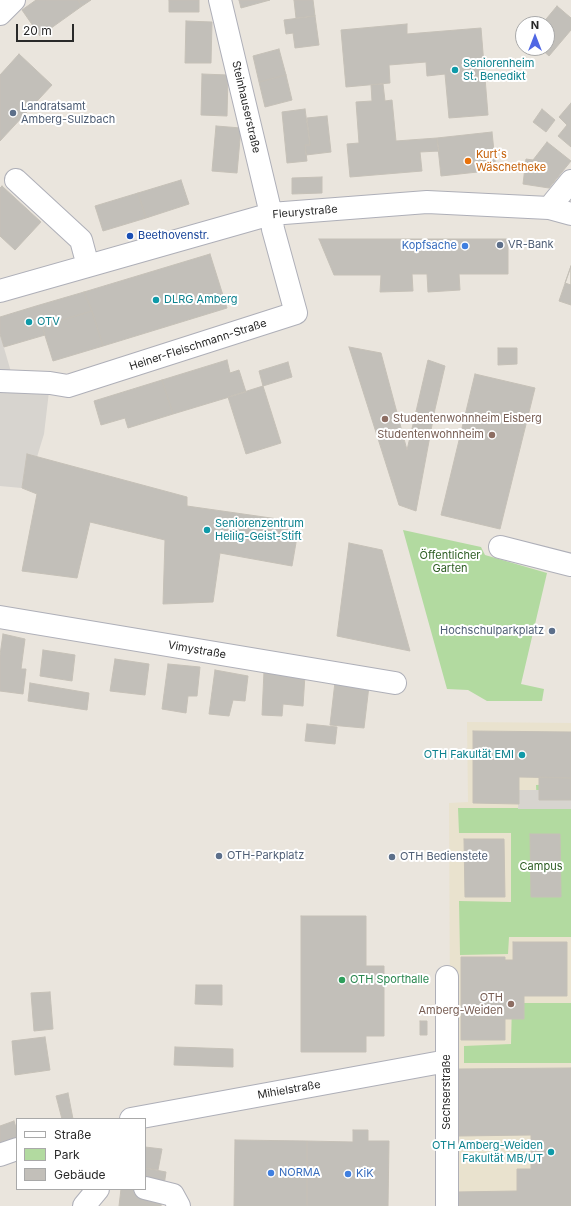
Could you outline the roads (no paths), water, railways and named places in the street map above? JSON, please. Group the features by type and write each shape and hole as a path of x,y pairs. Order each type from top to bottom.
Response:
{"street":[{"path":"0,14 14,0"},
{"name":"Steinhauserstraße","path":"220,0 271,214"},
{"path":"16,180 81,240 88,266"},
{"path":"549,208 571,181"},
{"name":"Fleurystraße","path":"0,291 271,214 427,202 549,208 571,214"},
{"name":"Heiner-Fleischmann-Straße","path":"0,381 50,383 68,386 296,313 273,229 271,214"},
{"path":"500,547 571,565"},
{"name":"Vimystraße","path":"0,617 395,683"},
{"name":"Sechserstraße","path":"447,977 447,1206"},
{"name":"Mihielstraße","path":"137,1118 447,1061"},
{"path":"0,1155 16,1150"},
{"path":"146,1188 173,1195 179,1206"},
{"path":"84,1206 97,1190"}],"place":[{"name":"Seniorenheim St. Benedikt","path":"455,70"},
{"name":"Landratsamt Amberg-Sulzbach","path":"13,113"},
{"name":"Kurt´s Wäschetheke","path":"468,161"},
{"name":"Beethovenstr.","path":"130,236"},
{"name":"VR-Bank","path":"500,245"},
{"name":"Kopfsache","path":"465,246"},
{"name":"DLRG Amberg","path":"156,300"},
{"name":"OTV","path":"29,322"},
{"name":"Studentenwohnheim Eisberg","path":"385,419"},
{"name":"Studentenwohnheim","path":"492,435"},
{"name":"Seniorenzentrum Heilig-Geist-Stift","path":"207,530"},
{"name":"Hochschulparkplatz","path":"552,631"},
{"name":"OTH Fakultät EMI","path":"522,755"},
{"name":"OTH-Parkplatz","path":"219,856"},
{"name":"OTH Bedienstete","path":"392,857"},
{"name":"OTH Sporthalle","path":"342,980"},
{"name":"OTH Amberg-Weiden","path":"511,1004"},
{"name":"OTH Amberg-Weiden Fakultät MB/UT","path":"551,1152"},
{"name":"NORMA","path":"271,1173"},
{"name":"KiK","path":"348,1174"}],"park label":[{"name":"Öffentlicher Garten","path":"450,562"},
{"name":"Campus","path":"541,867"}]}
